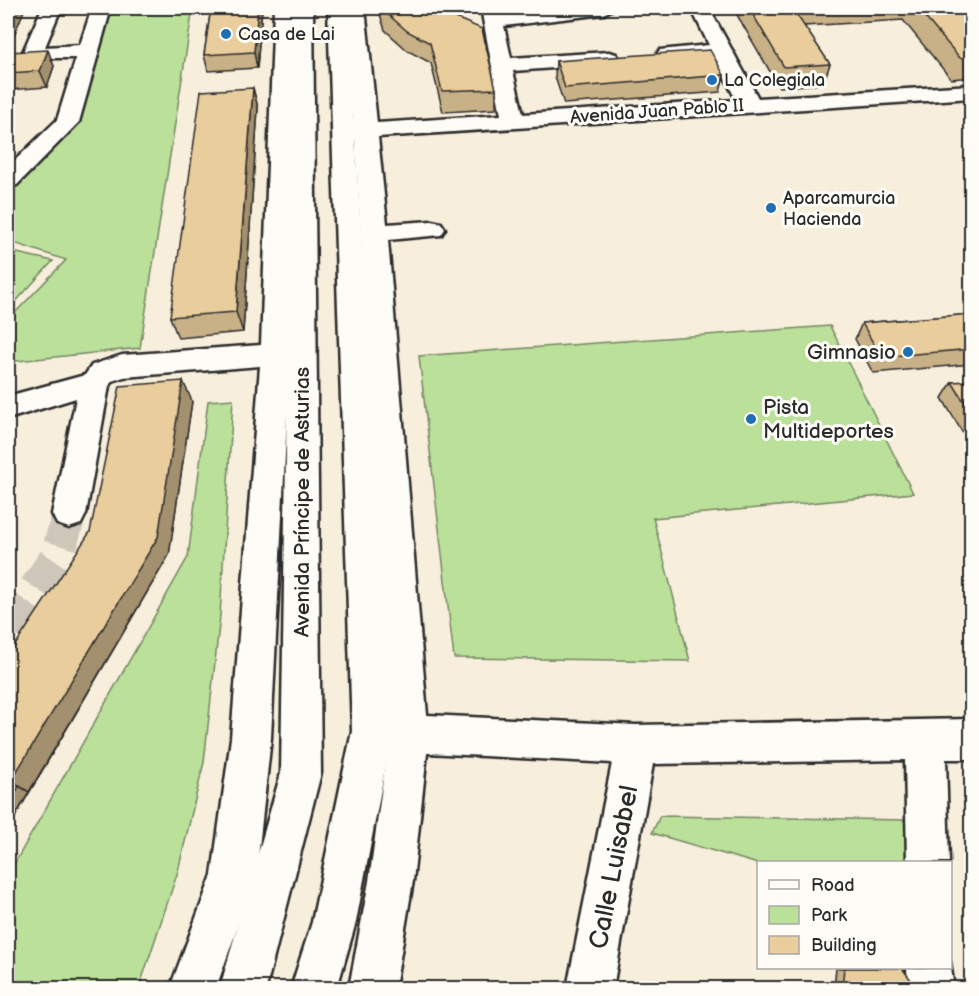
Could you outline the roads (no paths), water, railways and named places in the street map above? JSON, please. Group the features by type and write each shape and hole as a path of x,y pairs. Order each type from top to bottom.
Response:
{"street":[{"path":"51,8 32,54 89,51"},
{"path":"8,180 68,122 101,8"},
{"path":"193,988 234,875 251,738 275,354 284,8"},
{"name":"Avenida Príncipe de Asturias","path":"243,988 301,772 303,8"},
{"path":"337,8 355,131 375,233 410,732 392,882 372,988"},
{"path":"314,988 334,922 372,731 355,131 355,8"},
{"path":"513,121 491,14 604,8"},
{"path":"700,8 750,105"},
{"path":"652,55 722,50"},
{"path":"501,65 629,56"},
{"name":"Avenida Juan Pablo II","path":"355,131 972,91"},
{"path":"468,124 477,146"},
{"path":"375,233 432,228"},
{"path":"69,514 94,386 102,373 122,366 275,354"},
{"path":"8,407 73,387 94,386"},
{"path":"372,731 636,745 972,739"},
{"path":"925,740 928,861"},
{"name":"Calle Luisabel","path":"590,988 636,745"},
{"path":"930,969 931,988"}],"tunnel":[{"path":"8,630 57,557 69,514"}],"place":[{"name":"Casa de Lai","path":"226,34"},
{"name":"La Colegiala","path":"712,80"},
{"name":"Aparcamurcia Hacienda","path":"771,208"},
{"name":"Gimnasio","path":"908,352"},
{"name":"Pista Multideportes","path":"751,419"}]}
